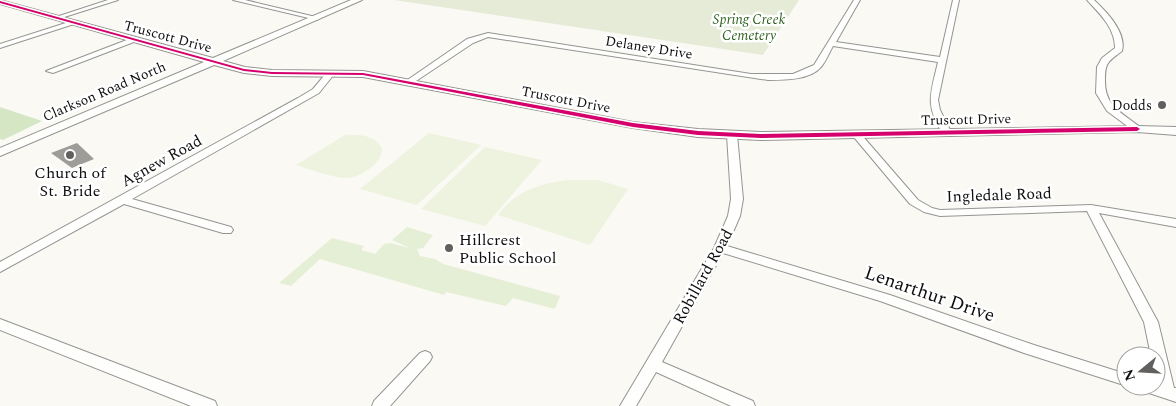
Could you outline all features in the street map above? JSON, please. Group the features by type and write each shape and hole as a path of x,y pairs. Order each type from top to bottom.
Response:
{"street":[{"path":"56,18 115,0"},
{"path":"236,0 317,18"},
{"name":"Clarkson Road North","path":"0,152 358,0"},
{"name":"Delaney Drive","path":"410,82 470,41 488,35 766,78 787,78 810,72 817,67 833,44 857,0"},
{"path":"946,132 935,110 934,100 956,0"},
{"path":"1090,0 1103,12 1120,41 1119,49 1105,60 1101,66 1100,93 1110,109 1137,129"},
{"name":"Truscott Drive","path":"0,2 257,72 363,74 633,125 732,135 1137,129 1176,131"},
{"path":"0,46 72,23"},
{"path":"50,71 134,40"},
{"path":"833,44 944,60"},
{"name":"Agnew Road","path":"0,268 316,91 331,73"},
{"name":"Ingledale Road","path":"856,134 914,202 928,210 940,213 1091,208 1176,223"},
{"name":"Robillard Road","path":"628,406 720,248 734,216 737,199 732,135"},
{"path":"123,200 227,230"},
{"path":"1091,208 1151,322 1171,394"},
{"name":"Lenarthur Drive","path":"720,248 885,298 1029,349 1116,377"},
{"path":"0,324 209,406"},
{"path":"380,406 425,357"},
{"path":"652,364 748,406"}],"green space":[{"name":"Spring Creek Cemetery","path":"394,0 799,0 763,55"},
{"path":"0,107 42,121 3,140 0,139"},
{"path":"429,133 481,145 417,205 360,189"},
{"path":"345,135 361,135 371,138 382,148 379,159 370,169 352,177 341,178 296,165"},
{"path":"485,147 542,160 485,226 421,209"},
{"path":"569,180 598,180 628,189 590,245 498,215 512,200 529,190 548,183"},
{"path":"407,227 433,235 423,248 417,249 420,256 560,296 555,309 513,298 506,306 446,292 444,295 320,259 291,286 279,283 332,238 364,246 361,250 375,254 384,244 390,243 410,248 392,240"}],"building":[{"name":"Church of St. Bride","path":"77,143 94,159 72,168 51,153"}],"cycle path":[{"path":"0,2 244,70 272,73 363,74 633,125 698,133 761,136 1137,129"}],"place":[{"name":"Dodds","path":"1162,105"},
{"name":"Church of St. Bride","path":"70,155"},
{"name":"Hillcrest Public School","path":"449,248"}]}
